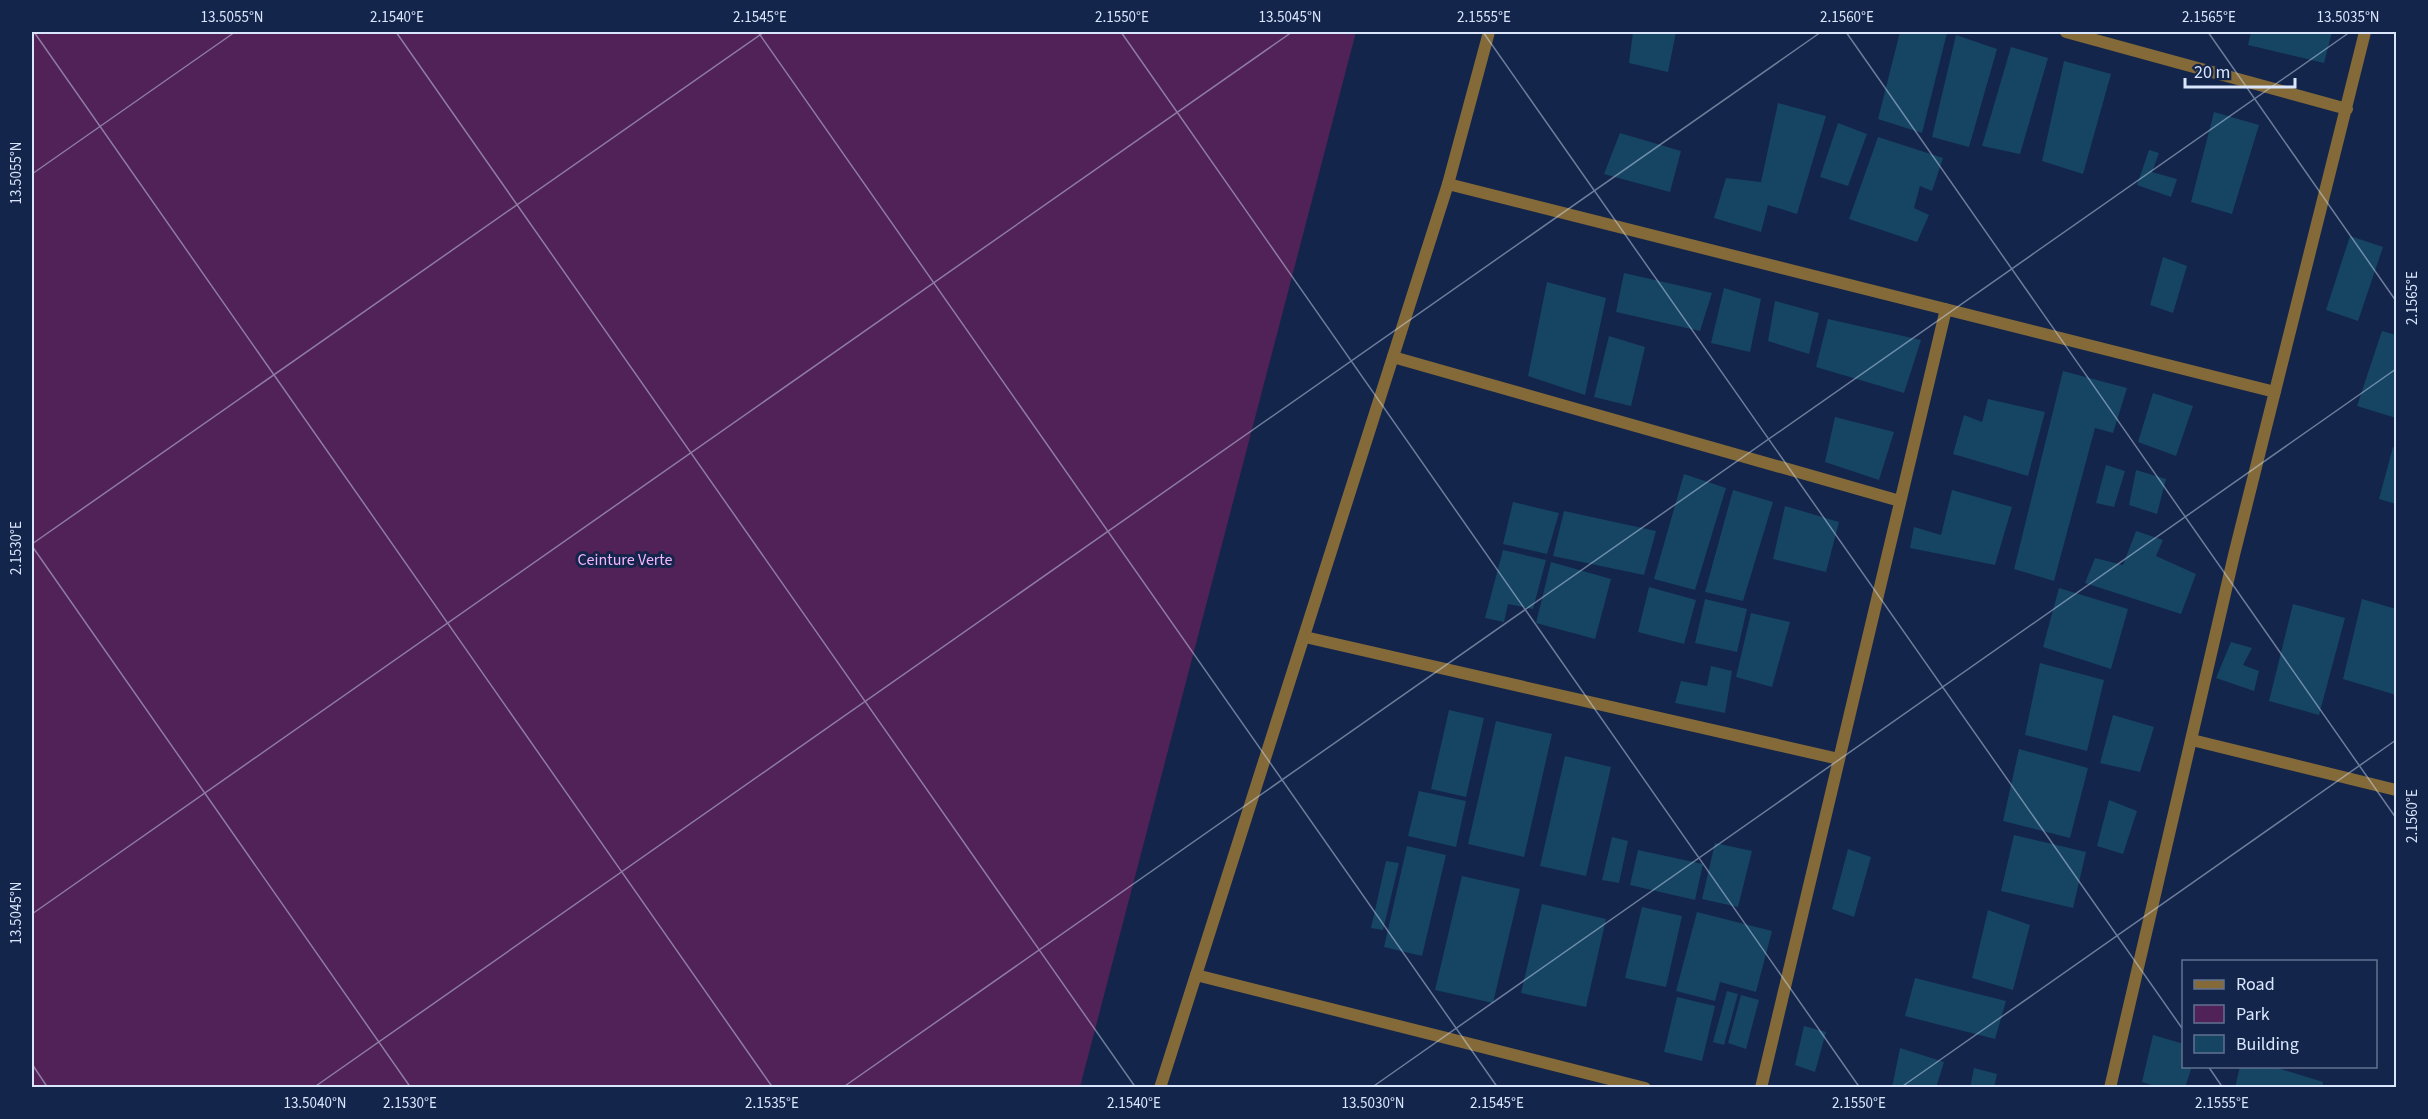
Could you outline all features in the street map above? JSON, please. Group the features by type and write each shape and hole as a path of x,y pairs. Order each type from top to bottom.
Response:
{"street":[{"path":"1160,1088 1448,184 1489,32"},
{"path":"2066,32 2347,110"},
{"path":"2110,1088 2234,555 2365,32"},
{"path":"1448,184 2275,392"},
{"path":"1761,1088 1946,309"},
{"path":"1393,357 1900,501"},
{"path":"1305,637 1839,759"},
{"path":"2192,740 2397,789"},
{"path":"1196,975 1645,1088"}],"green space":[{"name":"Ceinture Verte","path":"32,32 1356,32 1080,1087 32,1087"}],"building":[{"path":"1633,32 1676,32 1668,72 1629,63"},
{"path":"1900,32 1947,33 1922,133 1878,119"},
{"path":"2251,32 2332,32 2324,63 2248,45"},
{"path":"1956,35 1997,49 1969,147 1932,137"},
{"path":"2011,47 2048,58 2020,154 1982,146"},
{"path":"2064,61 2111,74 2083,174 2042,161"},
{"path":"1778,103 1826,116 1797,214 1768,205 1761,232 1714,218 1726,178 1761,182"},
{"path":"2214,112 2259,125 2232,214 2191,202"},
{"path":"1838,123 1867,134 1848,186 1820,177"},
{"path":"1620,133 1681,151 1670,192 1604,174"},
{"path":"1878,137 1943,158 1932,191 1920,186 1914,208 1929,215 1917,242 1849,219"},
{"path":"2149,150 2159,153 2152,172 2177,179 2171,197 2137,185"},
{"path":"2350,236 2383,247 2358,321 2326,310"},
{"path":"2163,257 2187,266 2173,313 2150,305"},
{"path":"1624,273 1712,293 1700,331 1616,312"},
{"path":"1547,282 1606,298 1585,395 1528,376"},
{"path":"1724,288 1761,299 1750,352 1711,343"},
{"path":"1775,301 1819,313 1809,354 1768,341"},
{"path":"1828,319 1921,340 1904,393 1816,367"},
{"path":"2382,331 2396,335 2396,418 2357,406"},
{"path":"1609,336 1645,347 1631,406 1594,397"},
{"path":"2063,371 2127,388 2113,433 2095,428 2054,581 2014,569"},
{"path":"2153,393 2193,406 2176,456 2138,442"},
{"path":"1988,399 2045,412 2028,476 1953,454 1964,415 1982,422"},
{"path":"1835,417 1894,432 1879,480 1825,462"},
{"path":"2393,447 2396,448 2396,504 2379,499"},
{"path":"2106,465 2125,471 2114,507 2096,503"},
{"path":"2136,470 2166,479 2157,514 2129,505"},
{"path":"1684,474 1726,488 1695,590 1654,579"},
{"path":"1733,490 1773,502 1743,601 1705,592"},
{"path":"1952,490 2012,507 1995,565 1910,548 1914,527 1941,535"},
{"path":"1513,502 1559,513 1547,554 1503,544"},
{"path":"1785,506 1839,522 1826,572 1773,559"},
{"path":"1564,511 1656,531 1644,575 1553,556"},
{"path":"2136,531 2163,540 2156,556 2196,574 2181,614 2085,583 2095,558 2123,565"},
{"path":"1503,550 1546,560 1533,609 1508,604 1504,622 1485,618"},
{"path":"1551,562 1611,579 1595,639 1536,623"},
{"path":"1649,587 1696,600 1684,644 1638,632"},
{"path":"2059,588 2128,609 2111,669 2043,647"},
{"path":"1705,599 1747,609 1737,652 1695,643"},
{"path":"2362,599 2396,609 2396,695 2343,679"},
{"path":"2293,604 2345,618 2319,715 2269,701"},
{"path":"1751,613 1790,622 1772,687 1736,677"},
{"path":"2231,642 2252,648 2243,665 2259,671 2254,691 2216,678"},
{"path":"2040,663 2104,680 2087,751 2025,735"},
{"path":"1711,666 1732,671 1725,713 1675,703 1681,681 1707,686"},
{"path":"1449,710 1484,718 1466,797 1431,789"},
{"path":"2113,715 2154,727 2140,772 2100,763"},
{"path":"1496,721 1552,734 1524,857 1468,844"},
{"path":"2019,749 2088,768 2070,838 2003,821"},
{"path":"1565,756 1611,767 1586,876 1540,866"},
{"path":"1419,791 1466,801 1456,847 1408,836"},
{"path":"2109,800 2137,811 2123,854 2097,846"},
{"path":"2014,835 2086,852 2073,908 2001,891"},
{"path":"1612,837 1628,841 1619,883 1602,880"},
{"path":"1715,843 1752,851 1738,907 1702,899"},
{"path":"1407,846 1446,855 1422,956 1384,947"},
{"path":"1848,849 1871,857 1854,917 1832,909"},
{"path":"1638,850 1703,864 1695,900 1630,885"},
{"path":"1386,861 1399,863 1383,930 1371,928"},
{"path":"1462,876 1520,889 1493,1003 1435,990"},
{"path":"1542,904 1606,919 1586,1007 1521,993"},
{"path":"1642,907 1682,916 1666,987 1625,978"},
{"path":"1988,910 2030,925 2013,990 1972,978"},
{"path":"1697,912 1772,931 1756,992 1720,982 1715,1001 1676,991"},
{"path":"1915,978 2006,1001 1995,1039 1905,1016"},
{"path":"1727,991 1738,994 1724,1045 1713,1042"},
{"path":"1741,995 1759,1000 1746,1049 1728,1043"},
{"path":"1677,997 1715,1006 1702,1061 1664,1052"},
{"path":"1804,1026 1826,1032 1815,1072 1795,1065"},
{"path":"2153,1035 2182,1043 2182,1068 2191,1068 2185,1088 2161,1088 2142,1082"},
{"path":"1900,1048 1944,1062 1936,1088 1892,1088"},
{"path":"1974,1068 1997,1074 1994,1088 1970,1088"},
{"path":"2240,1068 2278,1068 2323,1082 2322,1088 2235,1088"}]}
